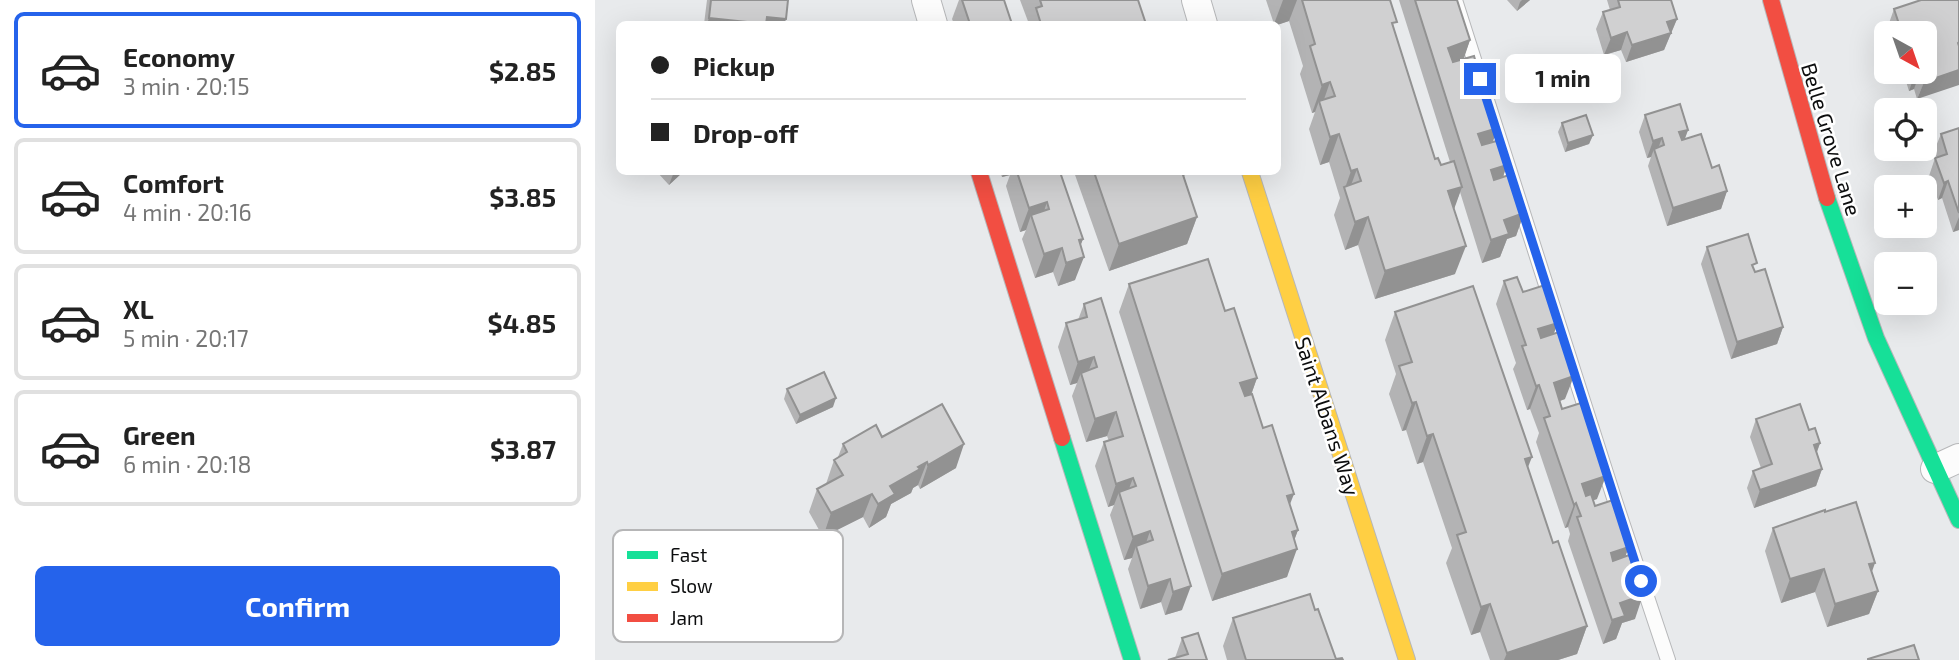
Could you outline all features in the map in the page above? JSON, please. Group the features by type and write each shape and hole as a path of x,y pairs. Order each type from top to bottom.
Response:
{"street":[{"path":"926,0 932,21"},
{"path":"1196,0 1202,21"},
{"name":"Belle Grove Lane","path":"1771,0 1794,91 1837,229 1867,313 1906,408 1947,463 1959,520"},
{"path":"980,175 1132,660"},
{"name":"Saint Albans Way","path":"1251,175 1406,660"}],"lane":[{"path":"1455,0 1668,660"}],"building":[{"path":"711,0 788,0 786,19 767,17 766,21 738,21 709,18"},
{"path":"962,0 1004,0 1011,21 969,21"},
{"path":"1040,0 1138,0 1145,21 1040,21 1036,8 1042,6"},
{"path":"1302,0 1390,0 1397,22 1392,23 1435,159 1438,158 1441,165 1454,161 1462,187 1448,191 1466,246 1385,271 1368,217 1355,222 1344,187 1361,181 1357,169 1351,171 1339,134 1330,137 1319,101 1335,96 1330,82 1322,85 1310,46 1315,44"},
{"path":"1415,0 1457,0 1470,40 1448,48 1453,62 1474,56 1481,80 1464,85 1467,94 1485,88 1498,128 1478,134 1482,145 1500,140 1507,165 1491,170 1494,180 1512,174 1524,213 1504,220 1509,234 1491,240"},
{"path":"1618,0 1671,0 1677,19 1667,22 1671,33 1632,45 1627,32 1611,38 1603,12 1620,7"},
{"path":"1921,0 1959,0 1959,70 1937,78 1937,21 1898,21 1894,9"},
{"path":"1680,104 1688,130 1679,132 1682,140 1701,134 1712,168 1719,165 1727,191 1673,208 1654,149 1664,145 1662,138 1653,141 1645,115"},
{"path":"1586,115 1593,135 1568,143 1562,123"},
{"path":"1959,128 1959,213 1948,181 1944,183 1936,161 1937,157 1947,154 1941,134"},
{"path":"1018,175 1061,175 1083,239 1079,240 1084,257 1066,263 1062,248 1044,254 1031,215 1049,209 1047,202 1029,208"},
{"path":"1095,175 1183,175 1197,217 1119,244"},
{"path":"1748,234 1757,263 1752,265 1755,272 1765,269 1783,327 1737,342 1707,247"},
{"path":"1208,259 1225,311 1234,308 1257,378 1240,383 1245,396 1252,394 1263,428 1272,425 1294,494 1287,496 1298,530 1292,532 1297,549 1222,574 1129,284"},
{"path":"1517,277 1523,292 1545,285 1558,323 1538,329 1541,338 1559,332 1574,376 1554,383 1562,409 1581,403 1606,476 1582,484 1586,496 1591,494 1595,506 1613,500 1629,547 1611,553 1613,561 1629,555 1643,595 1620,603 1625,616 1612,620 1577,517 1581,516 1576,503 1574,505 1544,418 1550,416 1522,346 1526,345 1504,281"},
{"path":"1473,286 1532,457 1525,459 1553,543 1558,541 1587,626 1507,653 1490,604 1481,607 1457,535 1466,532 1433,434 1427,436 1416,402 1412,403 1399,366 1412,362 1395,312"},
{"path":"1101,298 1191,586 1173,592 1170,579 1148,586 1136,546 1153,540 1150,531 1133,537 1119,492 1136,486 1133,478 1116,484 1104,442 1123,436 1116,412 1095,419 1081,373 1097,367 1094,357 1078,362 1066,323 1087,317 1084,304"},
{"path":"824,372 836,398 800,415 787,389"},
{"path":"942,404 964,444 928,465 927,462 918,467 920,469 890,486 895,494 878,504 872,494 831,513 817,489 843,475 834,460 847,452 843,444 876,425 882,437"},
{"path":"1800,404 1809,430 1815,428 1820,443 1814,445 1822,469 1760,490 1753,471 1772,464 1756,419"},
{"path":"1856,502 1875,563 1869,564 1878,591 1835,604 1824,569 1790,579 1773,528"},
{"path":"1310,594 1336,659 1343,660 1246,660 1233,618"},
{"path":"1198,633 1207,660 1168,660 1188,654 1182,638"},
{"path":"1914,645 1919,660 1868,660 1868,659"}],"traffic: fast":[{"path":"1827,198 1876,338 1959,520"},
{"path":"1062,438 1132,660"}],"traffic: slow":[{"path":"1251,175 1407,660"}],"traffic: jam":[{"path":"1771,0 1827,198"},
{"path":"980,175 1062,438"}],"route":[{"path":"1480,79 1641,581"}]}
